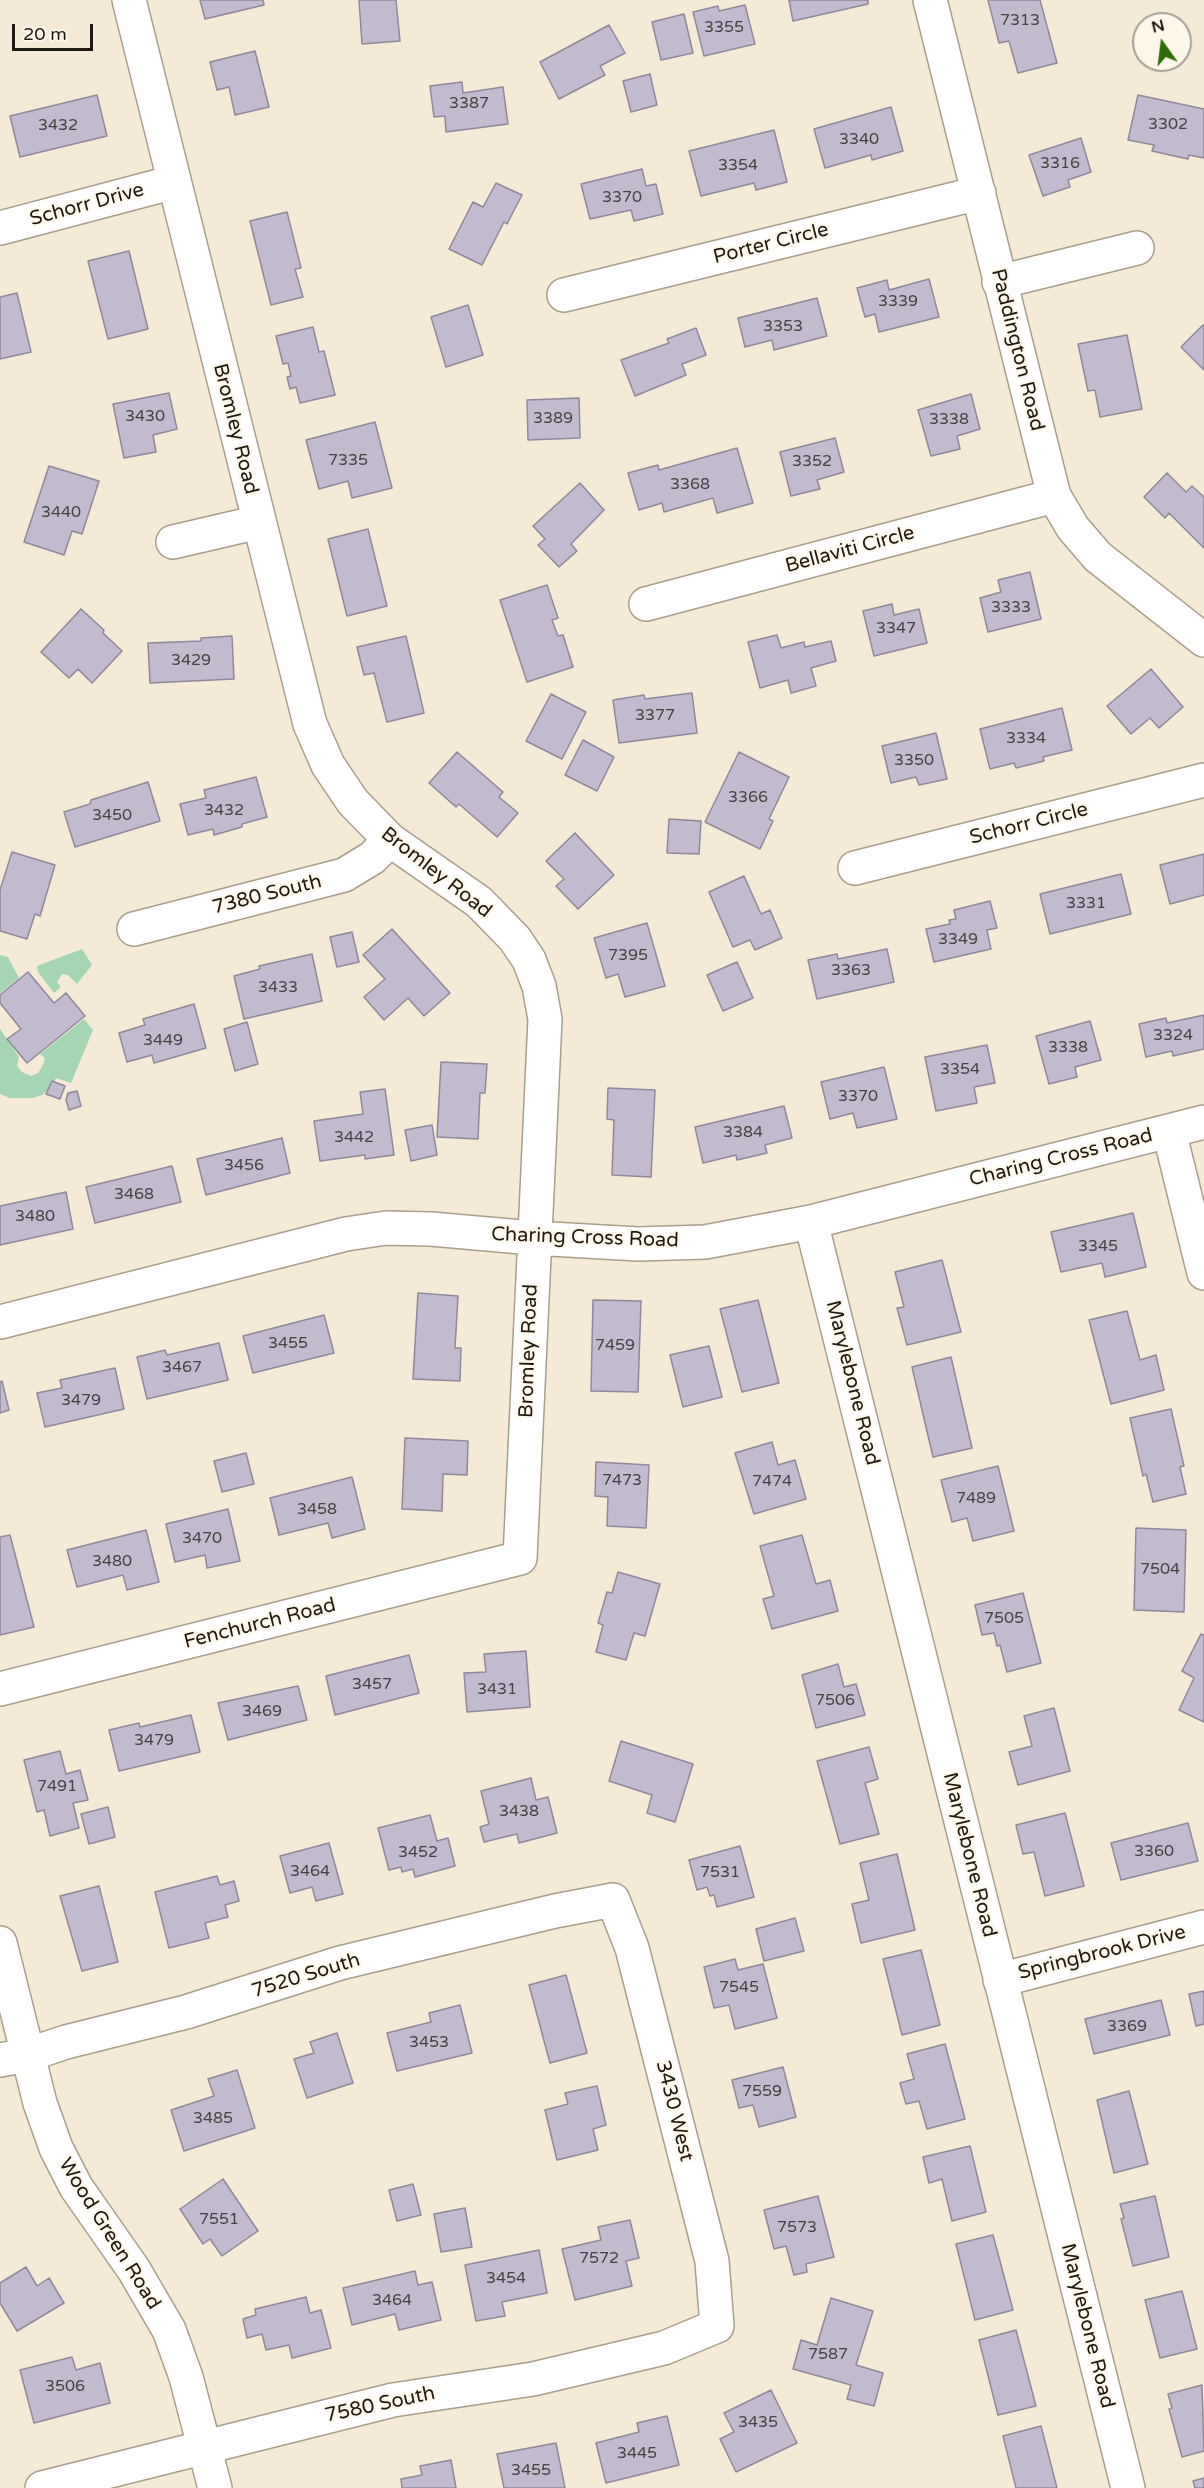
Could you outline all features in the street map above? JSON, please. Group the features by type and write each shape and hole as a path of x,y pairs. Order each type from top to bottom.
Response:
{"street":[{"name":"Bromley Road","path":"129,0 310,724 328,765 353,802 390,840 479,902 516,939 529,960 539,986 545,1019 533,1238 520,1558"},
{"name":"Paddington Road","path":"930,0 1054,496 1073,528 1098,557 1204,640"},
{"name":"Schorr Drive","path":"0,228 174,182"},
{"name":"Porter Circle","path":"564,295 979,193"},
{"path":"999,282 1137,248"},
{"name":"Bellaviti Circle","path":"646,604 1054,496"},
{"path":"173,542 259,522"},
{"name":"Schorr Circle","path":"855,868 1204,780"},
{"name":"7380 South","path":"134,929 344,875 372,858 390,840"},
{"name":"Charing Cross Road","path":"0,1322 346,1234 386,1228 431,1229 638,1244 705,1242 811,1222 1204,1122"},
{"path":"1169,1131 1204,1273"},
{"name":"Marylebone Road","path":"811,1222 1128,2488"},
{"name":"Fenchurch Road","path":"0,1689 520,1558"},
{"name":"7520 South","path":"14,2058 66,2042 196,2010 340,1964 555,1911 614,1900"},
{"name":"3430 West","path":"614,1900 632,1948 712,2261 717,2326"},
{"name":"Springbrook Drive","path":"999,1980 1204,1927"},
{"name":"Wood Green Road","path":"0,1943 14,2058 40,2103 56,2148 76,2187 134,2270 169,2330 186,2377 216,2488"},
{"name":"7580 South","path":"42,2488 393,2400 533,2379 598,2364 664,2348 717,2326"}],"green space":[{"path":"82,949 92,965 77,984 68,975 62,974 57,982 61,987 54,993 38,972 37,966"},
{"path":"0,955 8,957 19,978 0,993"},
{"path":"84,1019 93,1030 71,1083 56,1078 52,1086 42,1095 33,1098 10,1098 0,1094 0,1029 19,1057 17,1066 22,1072 31,1076 38,1073 43,1065 45,1058 40,1054"}],"building":[{"path":"200,0 263,0 264,5 205,19"},
{"path":"359,0 396,0 400,41 362,44"},
{"path":"789,0 868,0 868,4 793,21"},
{"path":"988,0 1040,0 1057,63 1018,73 1009,41 999,43"},
{"path":"745,5 755,44 704,56 693,12 718,6 719,11"},
{"path":"684,14 693,53 661,60 652,22"},
{"path":"609,25 625,53 600,66 605,75 559,99 540,62"},
{"path":"255,51 269,107 235,115 229,87 217,90 210,62"},
{"path":"650,74 657,105 631,112 623,81"},
{"path":"462,82 463,93 503,87 508,124 446,132 445,116 434,117 430,86"},
{"path":"97,95 107,136 20,157 10,116"},
{"path":"1138,95 1204,109 1204,158 1189,155 1188,159 1152,151 1154,145 1128,140"},
{"path":"891,107 903,151 872,160 871,155 825,168 814,129"},
{"path":"774,130 787,182 756,190 754,183 701,196 689,151"},
{"path":"1081,138 1091,172 1068,180 1070,187 1043,196 1029,155"},
{"path":"642,169 646,186 656,184 663,214 634,221 631,210 590,219 581,184"},
{"path":"496,183 522,195 507,224 504,222 482,265 449,249 473,202 483,207"},
{"path":"287,212 301,268 295,269 303,297 271,305 250,221"},
{"path":"129,251 148,329 108,339 88,261"},
{"path":"929,279 939,317 879,332 875,314 865,317 857,288 887,280 889,290"},
{"path":"17,293 31,352 0,359 0,297"},
{"path":"817,298 827,336 774,350 772,340 745,347 738,318"},
{"path":"468,305 483,355 446,367 431,317"},
{"path":"1204,326 1204,370 1181,347"},
{"path":"313,327 319,352 324,351 335,395 300,403 296,387 290,389 287,377 291,376 288,363 283,364 276,336"},
{"path":"696,328 706,355 682,364 686,375 635,396 621,360 669,343 667,339"},
{"path":"1127,335 1142,409 1100,417 1095,390 1088,391 1078,344"},
{"path":"169,393 177,429 153,435 156,452 124,458 113,404"},
{"path":"971,394 980,429 957,436 960,449 931,456 918,410"},
{"path":"579,398 580,438 528,440 527,400"},
{"path":"375,422 392,488 352,498 348,481 319,489 306,440"},
{"path":"835,438 844,472 817,480 820,489 791,496 780,452"},
{"path":"737,448 753,503 717,513 713,498 664,512 662,503 639,510 628,473 658,465 659,470"},
{"path":"49,466 99,481 82,534 72,531 64,555 24,542"},
{"path":"1167,473 1186,492 1192,486 1204,497 1204,548 1169,513 1165,518 1144,497"},
{"path":"580,483 604,510 571,544 577,551 559,567 538,545 545,539 533,526"},
{"path":"368,529 387,606 347,616 328,539"},
{"path":"1030,572 1041,619 988,632 980,598 1001,592 998,580"},
{"path":"547,585 558,618 552,620 558,636 563,635 573,667 527,682 500,600"},
{"path":"892,604 894,615 919,609 927,643 874,656 863,611"},
{"path":"81,609 122,651 92,683 78,669 69,678 41,652"},
{"path":"777,635 781,648 804,642 805,647 831,641 836,661 811,668 816,686 791,693 788,680 760,688 748,642"},
{"path":"232,636 234,679 150,683 148,643 201,641 201,638"},
{"path":"406,636 424,713 387,722 374,673 364,675 357,647"},
{"path":"1151,669 1183,707 1159,728 1150,718 1131,734 1107,706"},
{"path":"692,693 697,733 619,743 613,700 644,695 645,699"},
{"path":"551,694 586,712 562,759 526,741"},
{"path":"1062,708 1072,750 1043,757 1044,761 1016,768 1014,763 990,769 980,729"},
{"path":"936,733 947,779 919,785 916,777 891,783 882,746"},
{"path":"583,740 614,757 597,791 565,775"},
{"path":"457,752 503,792 499,797 518,813 497,837 459,804 456,807 429,783"},
{"path":"739,752 789,777 769,819 773,821 760,849 705,822"},
{"path":"256,777 267,817 214,835 213,829 188,835 180,804 206,798 204,790"},
{"path":"148,782 160,821 75,847 64,812 90,804 91,800"},
{"path":"669,819 701,821 699,854 667,853"},
{"path":"575,833 614,875 578,909 556,886 564,879 546,861"},
{"path":"12,852 55,865 40,916 35,914 27,939 0,931 0,890"},
{"path":"1204,854 1204,895 1170,904 1160,865"},
{"path":"1121,874 1131,914 1050,934 1040,894"},
{"path":"744,876 761,914 770,910 782,938 755,950 750,940 733,947 709,892"},
{"path":"990,901 997,928 987,930 991,949 934,962 926,929 950,924 949,920 956,919 954,910"},
{"path":"647,923 665,986 625,997 618,974 606,978 594,938"},
{"path":"392,929 450,993 424,1016 408,998 384,1020 364,997 385,979 363,955"},
{"path":"352,932 359,962 337,967 330,937"},
{"path":"887,949 894,982 817,999 808,960 837,954 838,959"},
{"path":"312,954 322,1001 244,1019 234,976 260,969 259,966"},
{"path":"737,962 753,998 723,1011 707,975"},
{"path":"28,972 54,1003 66,993 85,1016 27,1063 7,1039 21,1029 0,1003 0,995"},
{"path":"194,1004 206,1048 154,1063 152,1055 127,1062 119,1033 145,1025 143,1019"},
{"path":"1204,1015 1204,1049 1173,1056 1172,1051 1146,1057 1139,1024 1166,1018 1167,1023"},
{"path":"1090,1021 1101,1060 1075,1067 1077,1077 1049,1084 1036,1036"},
{"path":"247,1022 258,1064 235,1071 224,1029"},
{"path":"987,1045 995,1083 974,1087 977,1103 936,1111 925,1057"},
{"path":"441,1062 487,1064 485,1093 480,1093 478,1139 437,1137"},
{"path":"884,1067 897,1119 857,1128 853,1113 830,1119 821,1082"},
{"path":"52,1081 65,1086 60,1099 46,1094"},
{"path":"608,1088 655,1090 651,1177 612,1175 614,1120 607,1119"},
{"path":"385,1089 394,1155 365,1159 365,1155 320,1161 314,1121 363,1114 360,1092"},
{"path":"77,1091 81,1106 69,1110 66,1100 68,1093"},
{"path":"784,1106 792,1138 765,1145 767,1153 737,1160 736,1155 703,1163 695,1127"},
{"path":"432,1125 437,1155 411,1161 405,1130"},
{"path":"282,1138 290,1173 206,1195 197,1159"},
{"path":"172,1166 181,1202 95,1223 86,1187"},
{"path":"66,1192 73,1229 0,1245 0,1206"},
{"path":"1133,1213 1146,1267 1105,1277 1102,1263 1061,1272 1051,1232"},
{"path":"942,1260 961,1332 907,1345 897,1308 904,1307 895,1272"},
{"path":"418,1293 458,1296 455,1348 461,1348 460,1381 413,1379"},
{"path":"593,1300 641,1301 638,1392 591,1391"},
{"path":"758,1300 779,1383 742,1392 720,1309"},
{"path":"1127,1311 1140,1360 1156,1355 1164,1390 1111,1404 1089,1320"},
{"path":"324,1315 334,1353 253,1373 243,1336"},
{"path":"219,1343 228,1380 147,1399 137,1357 165,1350 167,1355"},
{"path":"709,1346 722,1397 683,1407 670,1355"},
{"path":"951,1357 972,1448 933,1457 912,1367"},
{"path":"115,1368 124,1409 45,1427 37,1393 62,1388 60,1380"},
{"path":"2,1381 9,1410 0,1413 0,1382"},
{"path":"1171,1409 1184,1466 1180,1467 1186,1494 1153,1502 1146,1474 1143,1476 1130,1418"},
{"path":"405,1438 468,1441 467,1475 443,1474 442,1511 402,1509"},
{"path":"772,1442 778,1465 795,1460 806,1499 754,1514 735,1453"},
{"path":"246,1453 254,1484 222,1492 214,1461"},
{"path":"596,1462 649,1465 646,1528 607,1526 608,1497 595,1496"},
{"path":"998,1466 1014,1531 973,1541 967,1518 952,1522 941,1480"},
{"path":"352,1477 365,1529 332,1538 328,1523 279,1535 270,1498"},
{"path":"228,1509 240,1561 207,1568 205,1555 175,1562 166,1524"},
{"path":"1136,1528 1186,1530 1184,1612 1134,1610"},
{"path":"146,1530 159,1582 127,1590 123,1575 77,1587 67,1550"},
{"path":"10,1535 34,1627 0,1635 0,1537"},
{"path":"802,1535 816,1584 830,1580 838,1611 772,1629 763,1599 774,1596 760,1546"},
{"path":"618,1572 660,1584 645,1636 634,1633 626,1660 596,1652 603,1625 598,1623 607,1592 612,1593"},
{"path":"1023,1593 1041,1663 1007,1672 1000,1645 997,1646 994,1633 982,1635 975,1605"},
{"path":"1201,1634 1204,1635 1204,1722 1179,1710 1194,1678 1182,1671"},
{"path":"526,1651 530,1707 467,1712 464,1673 486,1672 484,1654"},
{"path":"409,1655 419,1693 335,1715 326,1676"},
{"path":"838,1664 844,1687 856,1684 865,1715 816,1728 802,1675"},
{"path":"298,1686 307,1720 228,1740 218,1703"},
{"path":"1054,1708 1070,1771 1018,1785 1009,1752 1032,1746 1024,1716"},
{"path":"191,1715 200,1752 119,1771 109,1730 139,1723 140,1727"},
{"path":"621,1741 693,1764 675,1822 647,1813 652,1795 609,1781"},
{"path":"869,1747 878,1779 865,1783 879,1834 840,1844 817,1761"},
{"path":"60,1751 66,1774 80,1770 88,1800 73,1803 79,1828 50,1836 44,1810 37,1812 24,1760"},
{"path":"531,1778 536,1800 548,1797 557,1833 519,1843 517,1834 484,1842 480,1827 489,1824 481,1791"},
{"path":"108,1807 115,1837 89,1844 81,1814"},
{"path":"1065,1813 1084,1886 1045,1896 1034,1852 1023,1854 1016,1825"},
{"path":"430,1815 437,1841 448,1838 455,1866 415,1877 413,1869 402,1872 401,1867 389,1870 378,1828"},
{"path":"1188,1823 1198,1861 1121,1880 1111,1843"},
{"path":"329,1843 343,1894 316,1901 312,1887 290,1893 280,1856"},
{"path":"740,1846 754,1897 717,1907 714,1895 710,1896 707,1887 697,1890 689,1860"},
{"path":"897,1854 915,1930 861,1943 852,1904 869,1900 860,1863"},
{"path":"217,1876 220,1885 234,1881 239,1901 225,1905 228,1917 205,1923 209,1938 169,1948 155,1892"},
{"path":"99,1886 118,1962 82,1971 60,1896"},
{"path":"795,1918 804,1951 764,1961 756,1929"},
{"path":"921,1950 940,2025 902,2035 883,1959"},
{"path":"735,1959 738,1970 763,1964 777,2018 735,2029 729,2005 714,2008 704,1967"},
{"path":"566,1975 587,2053 550,2063 529,1985"},
{"path":"1204,1991 1204,2024 1196,2026 1189,1994"},
{"path":"1161,2000 1170,2035 1094,2054 1085,2019"},
{"path":"460,2005 472,2053 397,2071 387,2033 431,2022 429,2013"},
{"path":"337,2033 353,2083 307,2098 294,2059 314,2053 310,2042"},
{"path":"945,2044 965,2119 927,2129 919,2101 906,2104 900,2083 914,2079 907,2054"},
{"path":"783,2067 796,2117 759,2127 753,2105 739,2108 732,2080"},
{"path":"237,2070 255,2128 184,2151 171,2110 214,2096 208,2079"},
{"path":"597,2086 606,2125 593,2129 598,2150 557,2160 545,2110 568,2104 565,2093"},
{"path":"1129,2091 1148,2164 1114,2173 1097,2100"},
{"path":"970,2146 986,2212 952,2221 942,2179 929,2183 923,2157"},
{"path":"223,2179 258,2231 222,2256 210,2239 203,2244 180,2209"},
{"path":"413,2184 421,2215 397,2221 389,2190"},
{"path":"818,2196 834,2257 806,2264 807,2272 794,2275 786,2246 774,2249 764,2210"},
{"path":"1155,2196 1169,2257 1133,2266 1121,2219 1124,2218 1120,2204"},
{"path":"465,2208 472,2247 441,2252 434,2214"},
{"path":"630,2220 639,2258 626,2261 632,2286 575,2300 562,2249 601,2240 598,2227"},
{"path":"993,2235 1013,2310 975,2320 956,2244"},
{"path":"539,2250 547,2293 502,2302 505,2316 476,2321 465,2265"},
{"path":"26,2267 37,2286 49,2278 64,2303 17,2331 0,2303 0,2283"},
{"path":"415,2271 418,2285 432,2282 441,2320 399,2330 395,2314 352,2325 343,2288"},
{"path":"1182,2291 1197,2349 1160,2358 1145,2300"},
{"path":"306,2297 310,2313 321,2310 331,2348 292,2358 289,2345 266,2350 262,2334 247,2338 243,2319 256,2315 255,2309"},
{"path":"831,2298 873,2311 856,2365 883,2373 874,2406 847,2399 851,2385 793,2369 801,2340 817,2345"},
{"path":"1016,2330 1036,2406 998,2415 979,2340"},
{"path":"72,2357 76,2370 100,2363 110,2403 34,2423 20,2370"},
{"path":"1202,2385 1204,2451 1182,2457 1169,2409 1172,2408 1168,2394"},
{"path":"771,2390 797,2443 736,2472 720,2439 734,2432 724,2413"},
{"path":"667,2416 679,2465 606,2483 596,2443 639,2432 637,2423"},
{"path":"1041,2426 1057,2488 1016,2488 1003,2436"},
{"path":"556,2443 565,2488 504,2488 497,2454"},
{"path":"451,2460 456,2488 402,2488 401,2479 422,2475 420,2466"},
{"path":"1204,2478 1204,2488 1195,2488 1193,2481"}]}
